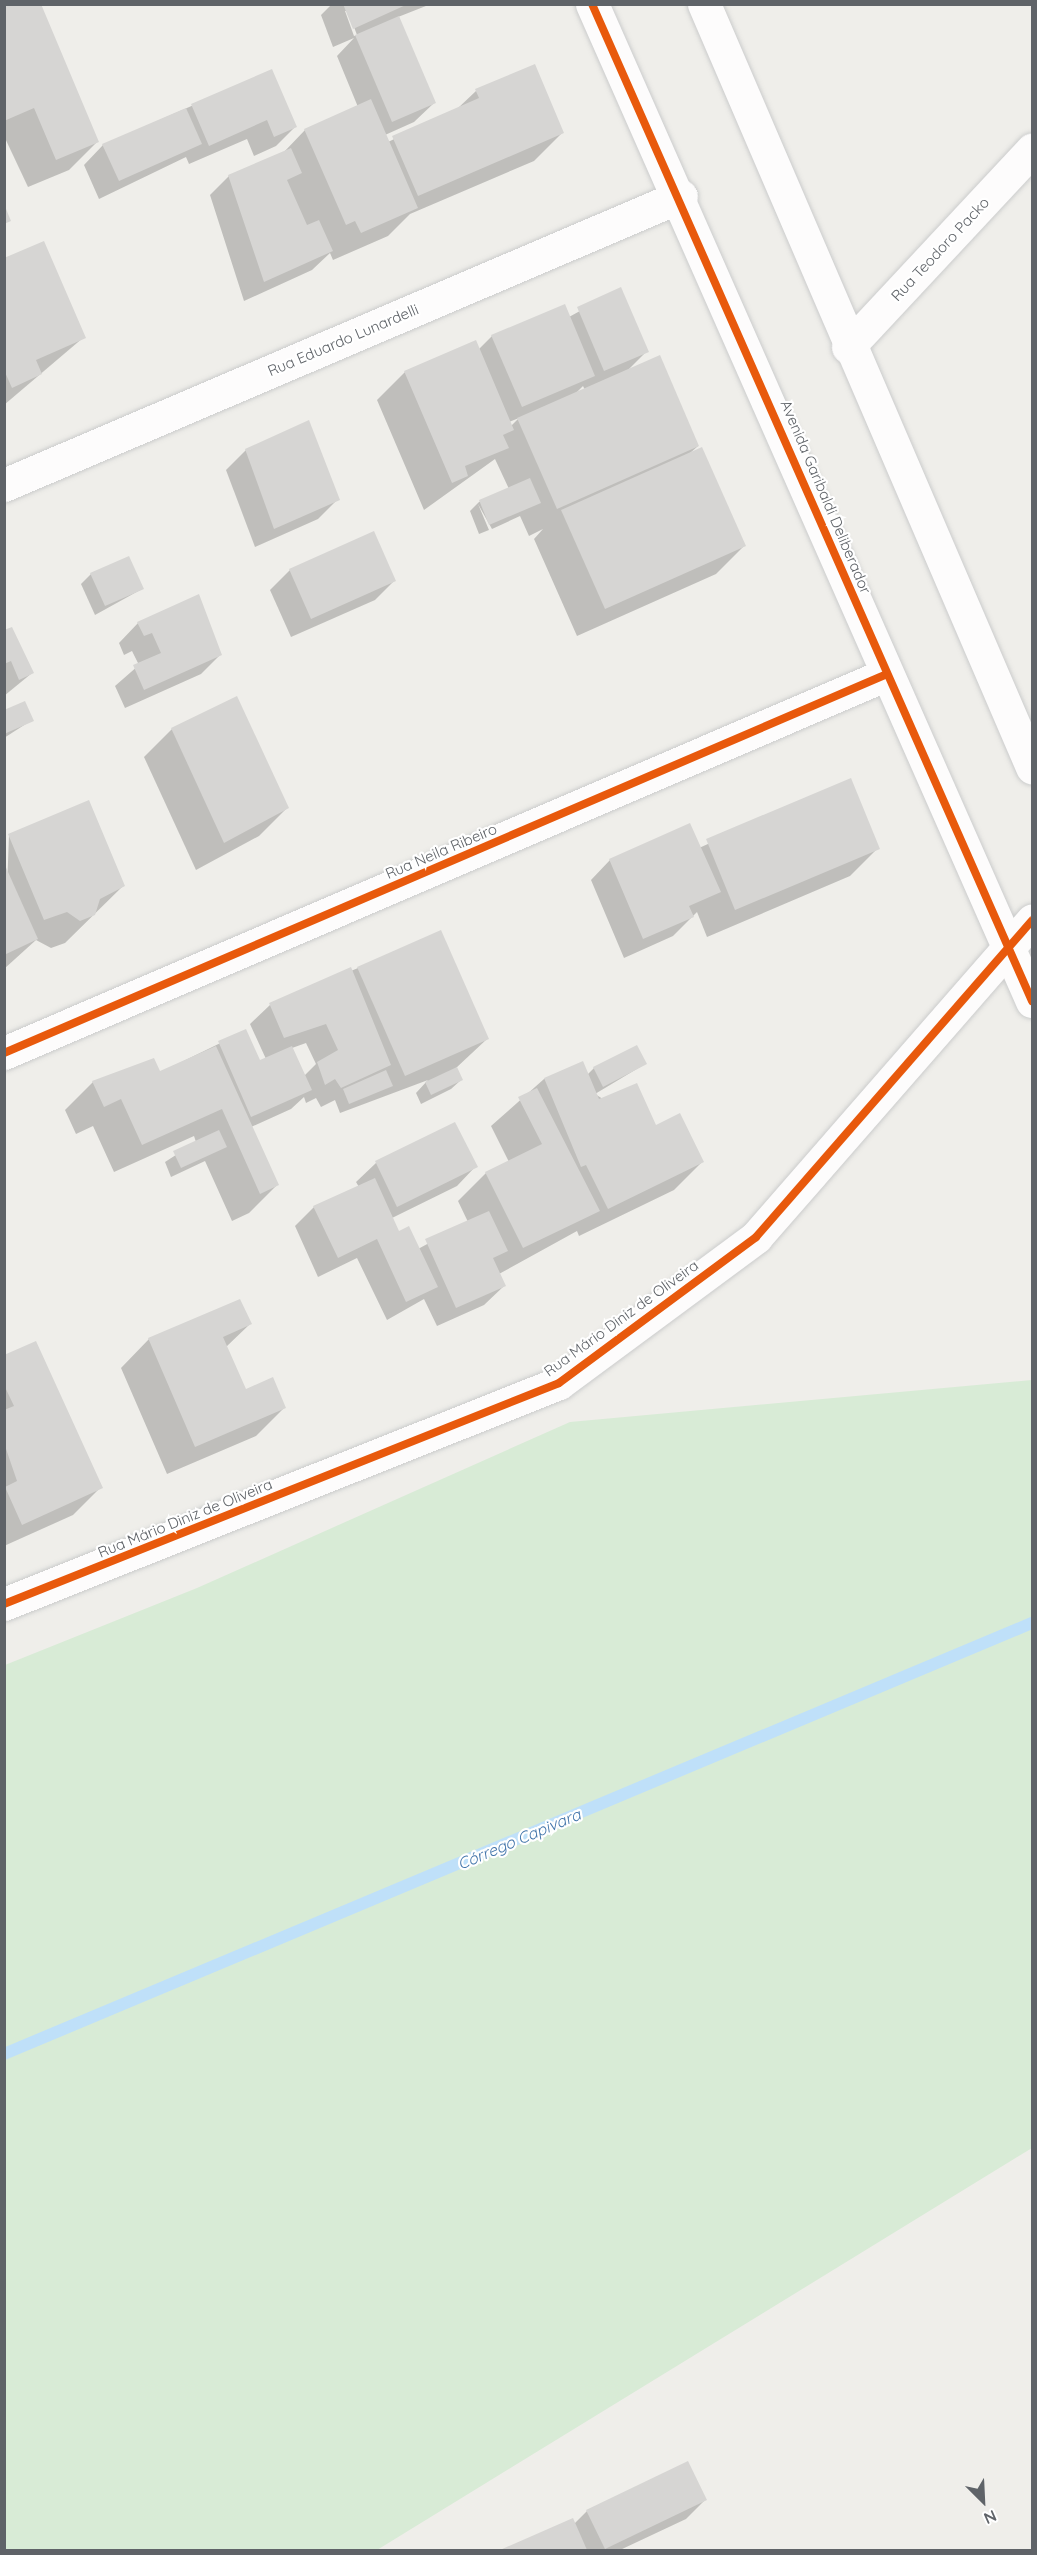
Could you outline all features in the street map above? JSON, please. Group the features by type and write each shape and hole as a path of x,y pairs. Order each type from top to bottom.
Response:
{"street":[{"name":"Avenida Garibaldi Deliberador","path":"592,4 681,196 887,674 1032,1001"},
{"path":"704,4 848,347 1032,767"},
{"name":"Rua Teodoro Packo","path":"848,347 1032,150"},
{"name":"Rua Eduardo Lunardelli","path":"4,485 681,196"},
{"name":"Rua Neila Ribeiro","path":"4,1053 887,674"},
{"name":"Rua Mário Diniz de Oliveira","path":"4,1605 559,1383 756,1237 1032,921"}],"green space":[{"path":"1032,1380 1032,2148 377,2550 5,2550 5,1665 197,1588 570,1422"}],"building":[{"path":"4,4 41,4 99,142 56,160 34,108 4,121"},
{"path":"343,4 408,4 353,29"},
{"path":"399,16 436,103 392,122 355,35"},
{"path":"535,64 564,133 418,196 392,136 479,98 475,89"},
{"path":"272,69 297,127 274,137 267,120 209,146 191,104"},
{"path":"371,99 418,208 361,233 355,221 346,225 304,129"},
{"path":"186,108 202,144 119,181 102,144"},
{"path":"291,148 302,173 287,180 307,225 319,220 333,251 264,282 228,175"},
{"path":"4,204 11,221 4,224"},
{"path":"44,241 86,338 36,360 42,374 12,388 4,370 4,258"},
{"path":"621,287 649,352 604,371 577,307"},
{"path":"565,304 595,376 522,407 491,335"},
{"path":"476,340 514,430 503,435 509,448 465,466 468,476 452,483 404,371"},
{"path":"660,355 699,446 557,509 517,418"},
{"path":"309,420 340,500 274,529 245,449"},
{"path":"702,447 746,546 605,609 561,510"},
{"path":"530,478 541,503 489,525 479,500"},
{"path":"374,531 396,581 311,619 289,569"},
{"path":"129,556 144,589 105,606 90,573"},
{"path":"199,594 222,655 144,690 133,665 161,653 152,633 144,636 137,622"},
{"path":"12,627 34,673 19,680 11,661 4,664 4,630"},
{"path":"237,696 289,808 224,843 171,728"},
{"path":"25,701 34,721 4,734 4,710"},
{"path":"851,778 880,849 735,910 706,839"},
{"path":"89,800 125,886 100,899 95,915 80,921 67,912 44,920 8,834"},
{"path":"690,823 721,892 689,906 694,917 643,939 609,859"},
{"path":"4,863 38,939 4,955"},
{"path":"441,930 489,1039 405,1076 357,967"},
{"path":"351,967 391,1065 341,1088 335,1079 325,1085 317,1062 338,1050 326,1024 284,1038 269,1003"},
{"path":"246,1029 260,1060 292,1046 312,1090 251,1117 218,1041"},
{"path":"637,1045 647,1064 603,1087 593,1067"},
{"path":"216,1046 279,1185 260,1194 222,1109 142,1145 121,1099 104,1107 92,1081 154,1058 160,1071"},
{"path":"583,1061 599,1099 637,1083 656,1125 680,1113 704,1162 608,1209 586,1165 581,1167 544,1078"},
{"path":"457,1067 463,1080 431,1095 425,1082"},
{"path":"386,1070 393,1086 349,1104 343,1089"},
{"path":"537,1088 600,1211 523,1248 485,1172 542,1144 518,1097"},
{"path":"455,1122 478,1167 397,1207 375,1161"},
{"path":"219,1130 227,1147 181,1168 173,1151"},
{"path":"375,1178 399,1231 409,1226 438,1287 406,1302 377,1239 338,1258 313,1206"},
{"path":"489,1211 508,1251 493,1258 506,1286 456,1308 425,1239"},
{"path":"240,1299 252,1324 223,1337 246,1389 273,1377 286,1408 195,1447 148,1338"},
{"path":"36,1341 103,1488 22,1525 5,1487 17,1481 4,1443 4,1410 14,1406 4,1385 4,1355"},
{"path":"688,2461 707,2500 605,2549 586,2510"},
{"path":"573,2518 587,2550 500,2550"}],"waterway":[{"name":"Córrego Capivara","path":"4,2054 1032,1623"}],"cycle path":[{"path":"592,4 1032,1001"},
{"path":"4,1053 887,674"},
{"path":"4,1604 559,1383 756,1237 1032,921"}]}
